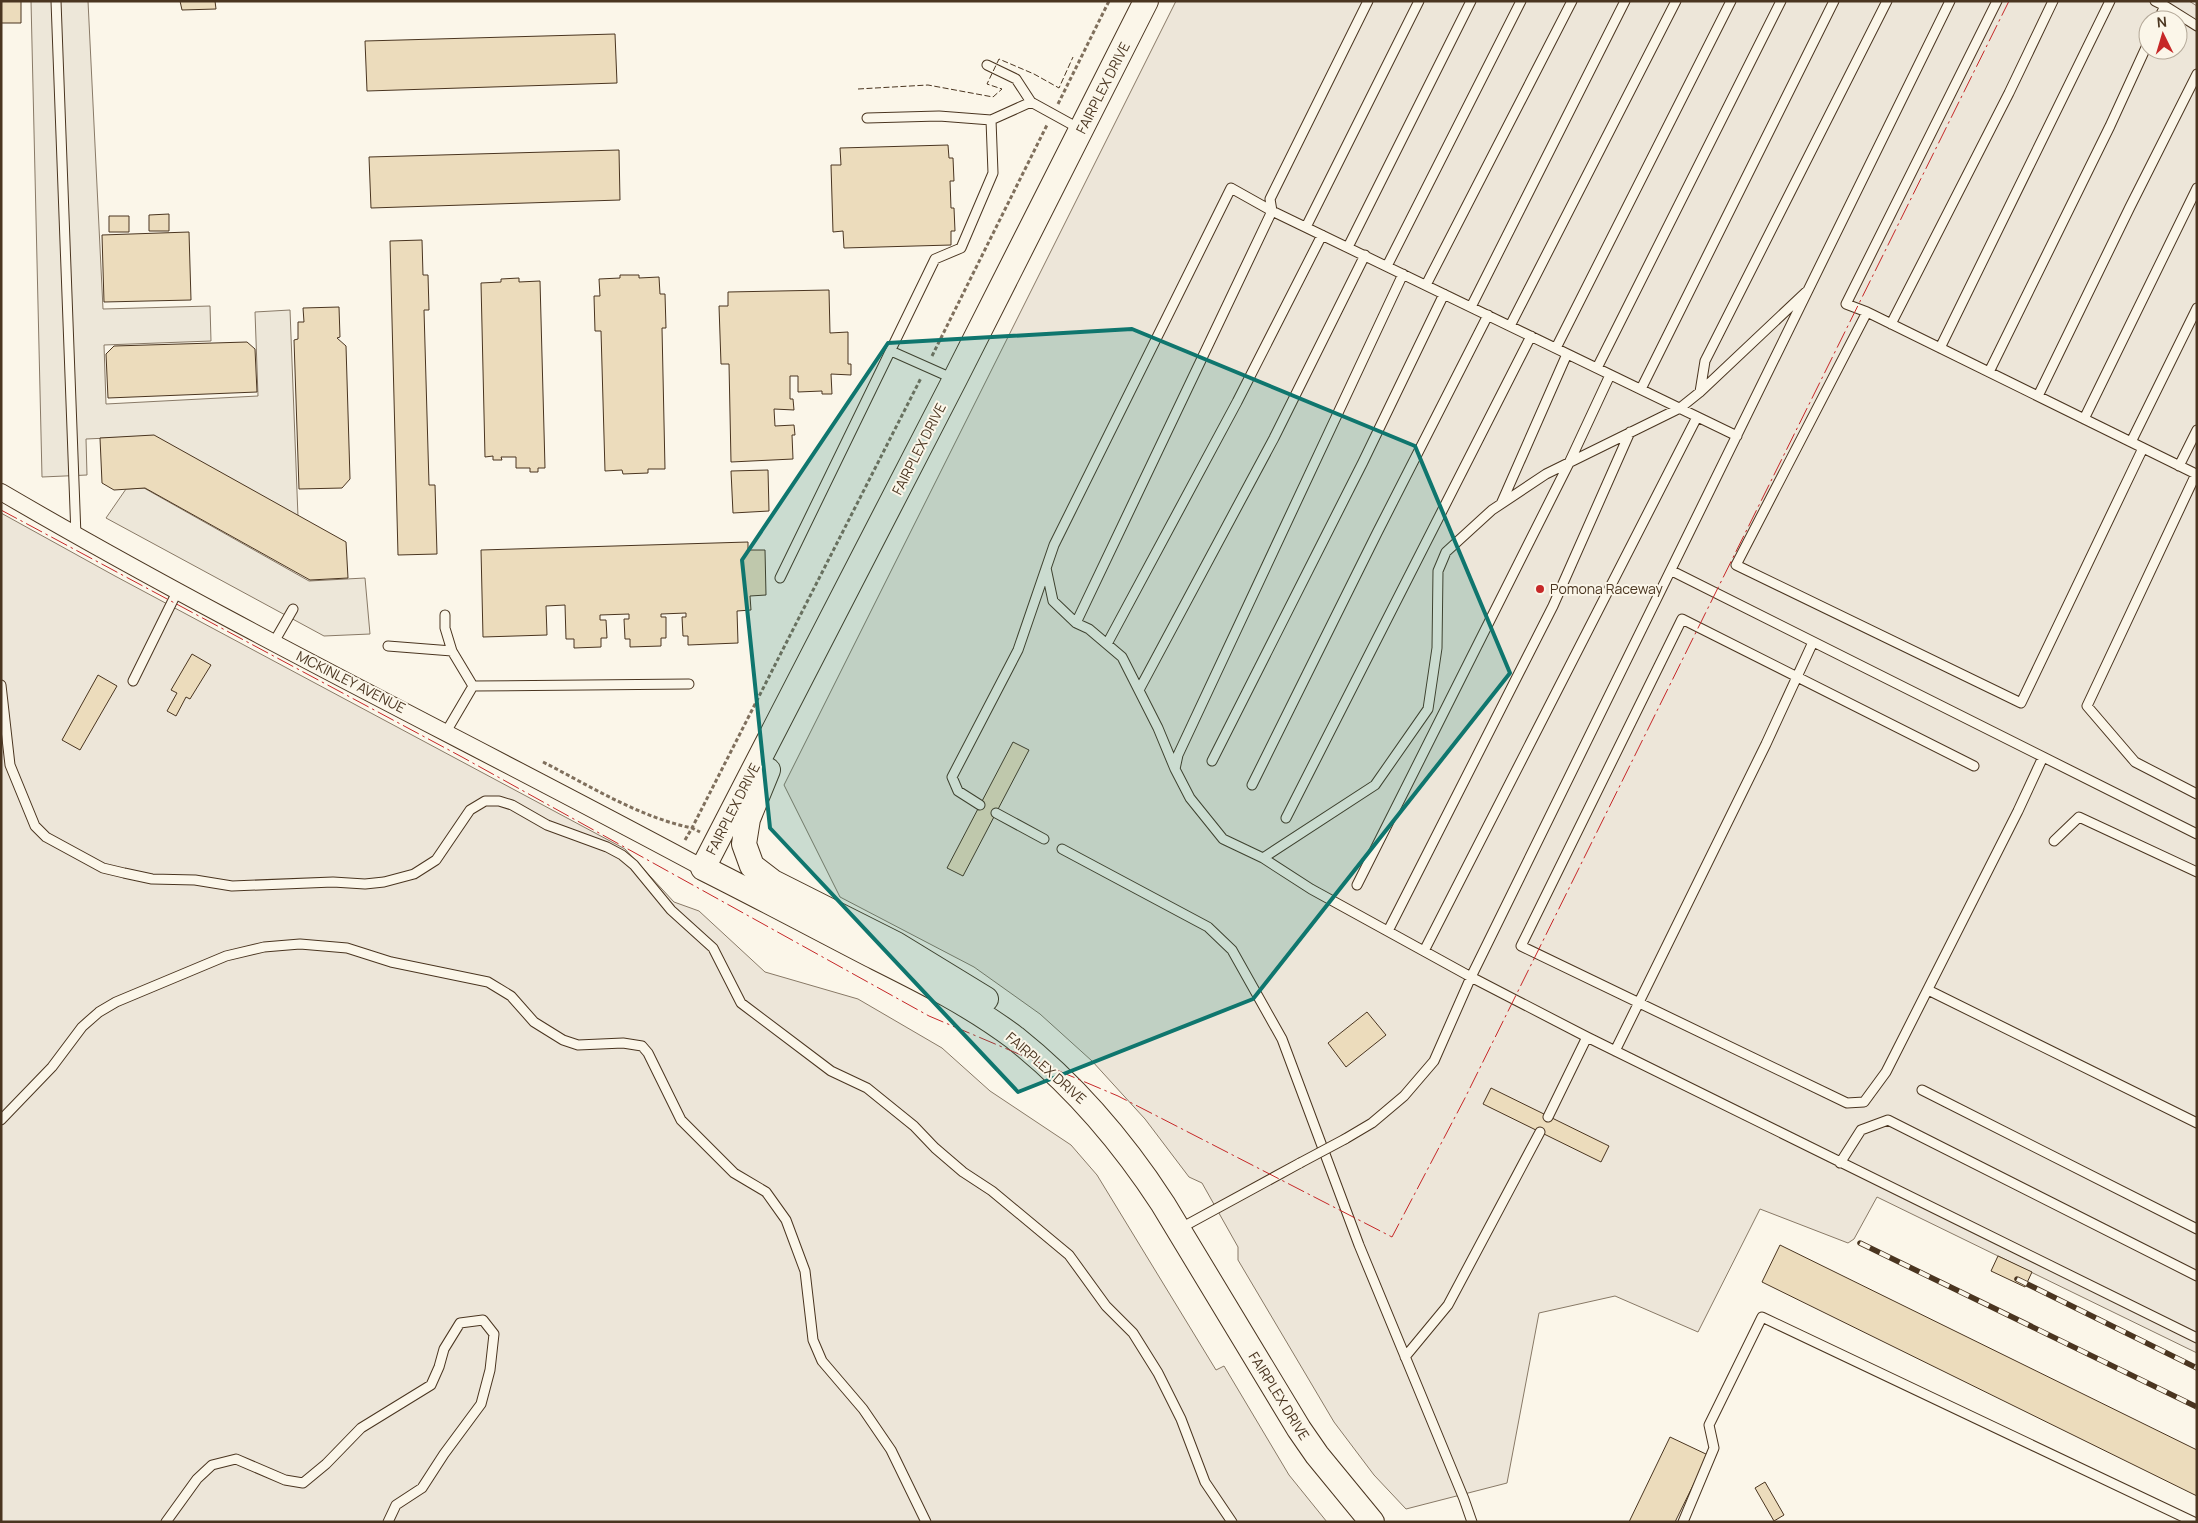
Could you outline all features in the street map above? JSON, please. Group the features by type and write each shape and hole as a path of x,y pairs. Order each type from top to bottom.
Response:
{"street":[{"name":"FAIRPLEX DRIVE","path":"1146,1 1082,130 703,868 954,997 1015,1038 1092,1108 1133,1160 1178,1229 1299,1429 1317,1455 1372,1522"},
{"name":"MCKINLEY AVENUE","path":"1,492 177,592 703,868"},
{"path":"794,690 775,753 748,819 744,844 752,866 773,882 896,944 990,1001 1048,1048 1123,1128 1133,1160"}],"lane":[{"path":"56,1 76,536"},
{"path":"1076,623 1272,211 1270,199 1368,1"},
{"path":"1306,227 1419,1"},
{"path":"1348,247 1470,1"},
{"path":"1387,266 1521,1"},
{"path":"1426,285 1572,1"},
{"path":"1471,307 1625,1"},
{"path":"1510,326 1676,1"},
{"path":"1556,348 1732,1"},
{"path":"1597,368 1781,1"},
{"path":"1641,389 1834,1"},
{"path":"1700,392 1705,361 1887,1"},
{"path":"1178,1229 1372,1123 1404,1096 1434,1060 1471,977 1672,571 1950,1"},
{"path":"1997,1 1846,304 1867,312 2197,474 2087,706 2135,762 2197,794"},
{"path":"1891,324 2009,93 2052,1"},
{"path":"1940,348 2110,1"},
{"path":"2155,1 2197,26"},
{"path":"2163,10 2165,6"},
{"path":"1989,372 2110,126 2140,60"},
{"path":"987,65 1016,79 1031,102 1082,130"},
{"path":"2038,396 2125,215 2197,74"},
{"path":"868,118 939,116 991,120 1031,102"},
{"path":"780,578 935,259 962,248 993,173 991,120"},
{"path":"980,805 958,791 952,777 1018,650 1054,545 1231,188 1272,211 1737,436"},
{"path":"2084,419 2197,188"},
{"path":"1107,644 1237,402 1322,235"},
{"path":"1139,690 1274,438 1365,255"},
{"path":"1175,769 1178,755 1403,274"},
{"path":"1263,858 1375,785 1428,709 1437,648 1438,571 1446,552 1501,504 1546,474 1680,408 1700,392 1810,289"},
{"path":"1212,761 1363,462 1444,294"},
{"path":"2131,442 2197,308"},
{"path":"1867,312 1736,565 2021,702 2143,448"},
{"path":"1252,785 1488,315"},
{"path":"1286,818 1531,336"},
{"path":"891,351 954,379"},
{"path":"1501,504 1567,354"},
{"path":"1357,885 1569,463 1610,374"},
{"path":"1424,951 1697,417"},
{"path":"2179,466 2197,430"},
{"path":"1388,931 1552,606 1630,432"},
{"path":"1046,567 1053,601 1076,623 1089,629 1122,657 1158,728 1175,769 1190,798 1223,839 1263,858 1310,889 1471,977 1587,1037 2197,1338"},
{"path":"1672,571 2197,834"},
{"path":"132,681 177,592"},
{"path":"274,642 293,609"},
{"path":"445,615 445,628 452,651 472,686"},
{"path":"1974,766 1682,620 1521,946 1847,1103 1864,1102 1886,1072 2018,811 2043,757"},
{"path":"1615,1051 1766,744 1813,642"},
{"path":"388,646 452,651"},
{"path":"472,686 690,684"},
{"path":"1,685 10,764 35,826 46,837 103,868 117,872 152,878 196,880 232,886 263,886 314,882 366,884 384,882 414,874 436,860 470,810 485,801 500,801 512,805 547,824 607,847 622,855 634,865 671,910 713,948 741,1003 832,1071 867,1088 914,1126 935,1148 963,1172 992,1191 1069,1255 1106,1306 1132,1333 1158,1373 1182,1419 1205,1482 1232,1522"},
{"path":"446,732 472,686"},
{"path":"996,813 1044,839"},
{"path":"2054,841 2079,817 2197,872"},
{"path":"1062,849 1208,926 1232,950 1282,1039 1348,1218 1472,1522"},
{"path":"1,1120 52,1067 82,1026 99,1012 116,1002 226,956 264,946 300,944 347,948 391,962 488,982 511,996 534,1022 563,1040 578,1045 622,1043 642,1046 648,1053 681,1120 734,1173 766,1192 786,1220 805,1271 813,1340 822,1361 863,1410 892,1450 926,1522"},
{"path":"1928,990 2197,1123"},
{"path":"1548,1117 1587,1037"},
{"path":"1922,1090 2197,1229"},
{"path":"1840,1163 1860,1130 1888,1120 2197,1276"},
{"path":"1405,1357 1448,1305 1540,1132"},
{"path":"1683,1522 1714,1448 1709,1425 1762,1317 2194,1522"},
{"path":"166,1522 197,1479 212,1465 236,1459 285,1480 303,1483 326,1464 361,1428 431,1385 444,1349 460,1323 483,1320 494,1334 490,1370 481,1404 444,1454 422,1488 396,1505 388,1522"}],"path":[{"path":"542,761 620,802 674,824 692,828 927,367 1109,1"}],"highlighted area":[{"path":"1132,329 1415,446 1510,673 1253,999 1018,1092 770,828 742,560 888,343"}],"shaded area":[{"path":"31,1 88,1 103,309 210,306 211,341 104,345 106,404 258,396 255,312 290,310 298,517 153,436 86,439 87,475 42,477"},
{"name":"Pomona Raceway","path":"1176,1 2189,1 2197,6 2197,1353 1877,1197 1854,1239 1848,1243 1760,1209 1698,1332 1615,1296 1539,1313 1507,1483 1406,1509 1374,1475 1334,1422 1238,1260 1238,1247 1202,1183 1189,1177 1145,1119 1092,1061 1040,1014 974,967 840,897 784,785"},
{"path":"144,488 309,581 365,578 370,634 324,636 106,518 126,489"},
{"path":"1,513 625,849 674,902 699,911 765,972 858,999 942,1048 990,1091 1071,1145 1097,1175 1216,1370 1224,1366 1289,1475 1327,1522 1,1522"}],"building":[{"path":"1,1 21,1 21,23 1,23"},
{"path":"180,1 215,1 216,9 182,10"},
{"path":"615,34 617,83 367,91 365,41"},
{"path":"948,145 949,158 953,158 954,181 950,181 951,208 954,208 955,231 951,231 951,245 844,248 843,231 833,232 831,165 841,165 840,148"},
{"path":"619,150 620,200 371,208 369,157"},
{"path":"169,214 169,231 149,231 149,215"},
{"path":"109,216 129,216 129,232 109,232"},
{"path":"189,232 191,300 104,302 102,235"},
{"path":"422,240 423,275 428,275 429,310 424,310 429,485 435,485 437,554 398,555 390,241"},
{"path":"620,275 639,275 639,278 659,277 660,294 665,294 666,328 662,328 665,469 648,469 648,473 623,474 622,470 605,471 601,331 595,331 594,296 600,296 599,279 620,278"},
{"path":"519,278 519,282 540,281 545,468 538,468 538,472 530,472 530,468 516,468 516,457 501,457 502,460 493,460 493,456 485,457 481,283 501,282 501,279"},
{"path":"829,290 830,333 848,332 848,364 851,364 851,375 831,374 832,394 822,394 822,391 798,392 798,376 790,376 790,399 793,399 794,410 774,409 775,426 794,425 795,435 792,435 793,459 731,462 729,364 721,364 719,306 728,306 728,292"},
{"path":"339,307 340,337 337,338 346,346 350,479 342,488 299,489 294,340 298,339 298,322 304,322 303,308"},
{"path":"247,342 255,349 257,392 108,398 106,354 114,346"},
{"path":"154,435 346,542 348,578 310,580 145,488 114,490 102,483 100,438"},
{"path":"768,470 769,511 733,513 731,471"},
{"path":"748,542 748,550 765,550 766,595 750,596 751,610 737,611 738,643 688,645 688,636 683,636 682,617 686,617 686,613 661,614 661,617 666,617 666,638 661,638 661,646 630,647 630,639 625,639 624,619 629,619 629,614 600,615 600,620 606,620 607,638 601,638 601,647 574,648 574,639 566,639 565,605 546,606 547,635 483,637 481,550"},
{"path":"192,654 211,665 190,699 186,697 176,716 167,711 177,693 171,690"},
{"path":"98,675 117,686 80,750 62,740"},
{"path":"1013,742 1029,750 963,876 947,868"},
{"path":"1367,1012 1386,1035 1346,1067 1328,1043"},
{"path":"1491,1088 1609,1146 1601,1162 1483,1104"},
{"path":"1780,1245 2197,1450 2197,1496 1762,1282"},
{"path":"1998,1256 2032,1272 2025,1287 1991,1271"},
{"path":"1670,1437 1708,1455 1675,1522 1629,1522"},
{"path":"1765,1482 1784,1515 1774,1521 1755,1488"}],"railway":[{"path":"1860,1243 2197,1407"},
{"path":"2017,1279 2197,1368"}],"fence":[{"path":"858,89 928,85 993,97 1002,89 987,84 999,59 1034,74 1059,88 1073,57"}],"power":[{"path":"1,510 462,757 929,1016 1118,1096 1392,1237 1465,1098 2009,1"}],"place":[{"name":"Pomona Raceway","path":"1540,589"}]}
